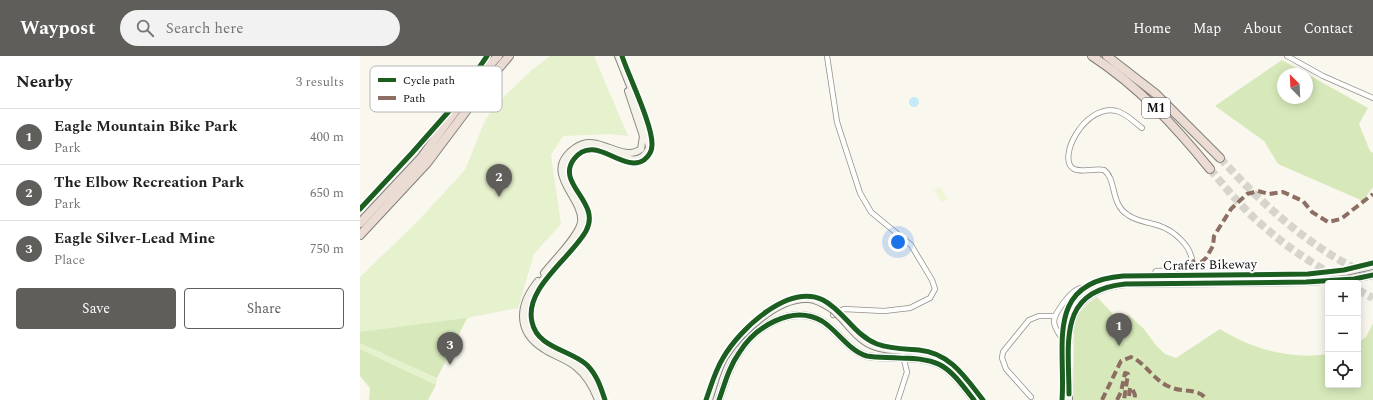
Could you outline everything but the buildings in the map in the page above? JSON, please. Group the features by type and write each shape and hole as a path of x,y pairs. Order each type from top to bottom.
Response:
{"highway":[{"path":"488,66 495,56"},
{"path":"489,66 498,56"},
{"path":"501,66 510,56"},
{"name":"M1","path":"1092,56 1121,76 1154,106 1210,169"},
{"name":"M1","path":"1107,56 1156,94 1220,158"},
{"path":"360,223 406,175 434,141 455,112"},
{"path":"360,235 427,164 466,112"},
{"path":"360,217 406,175"}],"main road":[{"path":"598,400 589,380 582,371 575,365 542,348 531,338 524,322 523,308 530,290 580,227 580,210 567,190 562,176 563,164 566,157 575,148 587,143 600,144 628,154 641,149 643,144 643,136 617,56"},
{"path":"603,400 593,377 585,367 578,361 546,345 534,334 528,322 527,312 532,295 576,241 586,225 586,209 568,180 568,165 572,158 583,149 594,147 623,158 635,160 642,158 650,148 645,124 617,56"},
{"path":"1064,400 1065,325 1069,314 1086,293 1109,286 1151,281 1309,276 1345,272 1373,266"},
{"path":"1345,272 1346,279"},
{"path":"1151,281 1306,282 1373,275"},
{"path":"1069,400 1069,330 1074,313 1086,293"},
{"path":"709,400 724,358 743,334 769,313 788,302 803,299 821,302 869,344 903,355 938,362 957,377 974,400"},
{"path":"720,400 727,376 740,351 752,337 774,321 786,317 814,318 829,327 854,349 866,355 926,354 943,360 960,373 980,400"}],"street":[{"path":"827,56 837,122 860,194 871,212 911,245 932,280 934,289 930,298 910,308 884,311 844,309 835,314"},
{"path":"1287,56 1323,76 1373,98"},
{"path":"1142,128 1128,117 1118,112 1104,111 1096,113 1075,136 1068,159 1070,166 1075,170 1104,170 1109,176 1115,199 1123,212 1141,222 1167,229 1190,251 1192,260 1176,270 1156,271 1151,281"},
{"path":"1064,341 1055,325 1056,316 1064,302 1075,290 1081,288 1086,293"},
{"path":"1031,397 1006,369 1002,358 1003,352 1029,320 1039,316 1056,316"},
{"path":"898,400 907,372 903,355"}],"green space":[{"path":"550,56 594,56 628,136 609,134 563,136 551,155 561,224 534,254 518,308 467,318 437,378 436,385 360,349 360,277 416,223 465,170 484,123 490,112 502,112 502,98 533,69"},
{"path":"1282,60 1296,68 1277,68 1277,104 1313,104 1313,77 1368,108 1359,124 1370,151 1373,153 1373,187 1363,201 1278,164 1264,141 1215,106"},
{"path":"940,187 948,199 942,203 934,191"},
{"path":"1097,297 1113,314 1129,315 1144,329 1155,344 1165,354 1176,358 1220,329 1245,342 1272,351 1300,355 1325,354 1325,388 1361,388 1361,341 1366,337 1373,323 1373,400 1073,400 1074,324 1078,316 1089,302"},
{"path":"467,318 437,378 360,343 360,332"},
{"path":"360,349 436,385 428,400 369,400 370,388 360,376"}],"water":[{"path":"912,97 916,97 919,102 916,107 912,107 909,104 909,100"}],"tunnel":[{"path":"1220,158 1254,193 1290,226 1330,254 1373,277"},
{"path":"1210,169 1238,202 1269,231 1296,252 1340,280"},
{"path":"1361,292 1373,298"}],"marked path":[{"path":"1192,260 1196,265 1206,258 1213,246 1214,236 1231,209 1247,194 1258,191 1269,194 1283,192 1303,201 1312,212 1328,222 1341,219 1373,194"},
{"path":"1102,400 1121,361 1131,357 1141,363 1164,384 1175,389 1199,393 1207,400"},
{"path":"1117,400 1121,392 1125,373 1128,374 1124,400"},
{"path":"1129,396 1130,388 1132,388 1135,395 1134,400"}],"cycle path":[{"path":"480,66 487,56"},
{"path":"605,400 596,377 587,365 540,338 535,331 532,322 531,309 535,297 542,285 579,241 586,231 589,221 588,211 570,177 570,168 574,159 582,152 591,150 600,151 618,159 636,163 644,160 651,151 652,145 649,126 622,56"},
{"path":"360,209 448,112"},
{"name":"Crafers Bikeway","path":"1062,400 1062,339 1064,320 1070,304 1081,290 1098,281 1123,276 1308,274 1344,270 1373,263"},
{"path":"1069,394 1068,356 1072,322 1077,308 1088,297 1103,289 1125,284 1306,282 1354,279 1373,275"},
{"path":"706,400 720,363 740,335 752,323 780,303 795,298 809,296 823,300 837,310 862,335 877,344 892,348 930,352 940,356 948,361 963,375 983,400"},
{"path":"719,400 732,364 746,343 764,327 775,321 799,315 810,316 822,321 855,350 867,356 914,358 936,363 951,373 974,400"}],"place":[{"name":"The Elbow Recreation Park","path":"499,197"},
{"name":"Eagle Mountain Bike Park","path":"1119,346"},
{"name":"Eagle Silver-Lead Mine","path":"450,365"}]}
